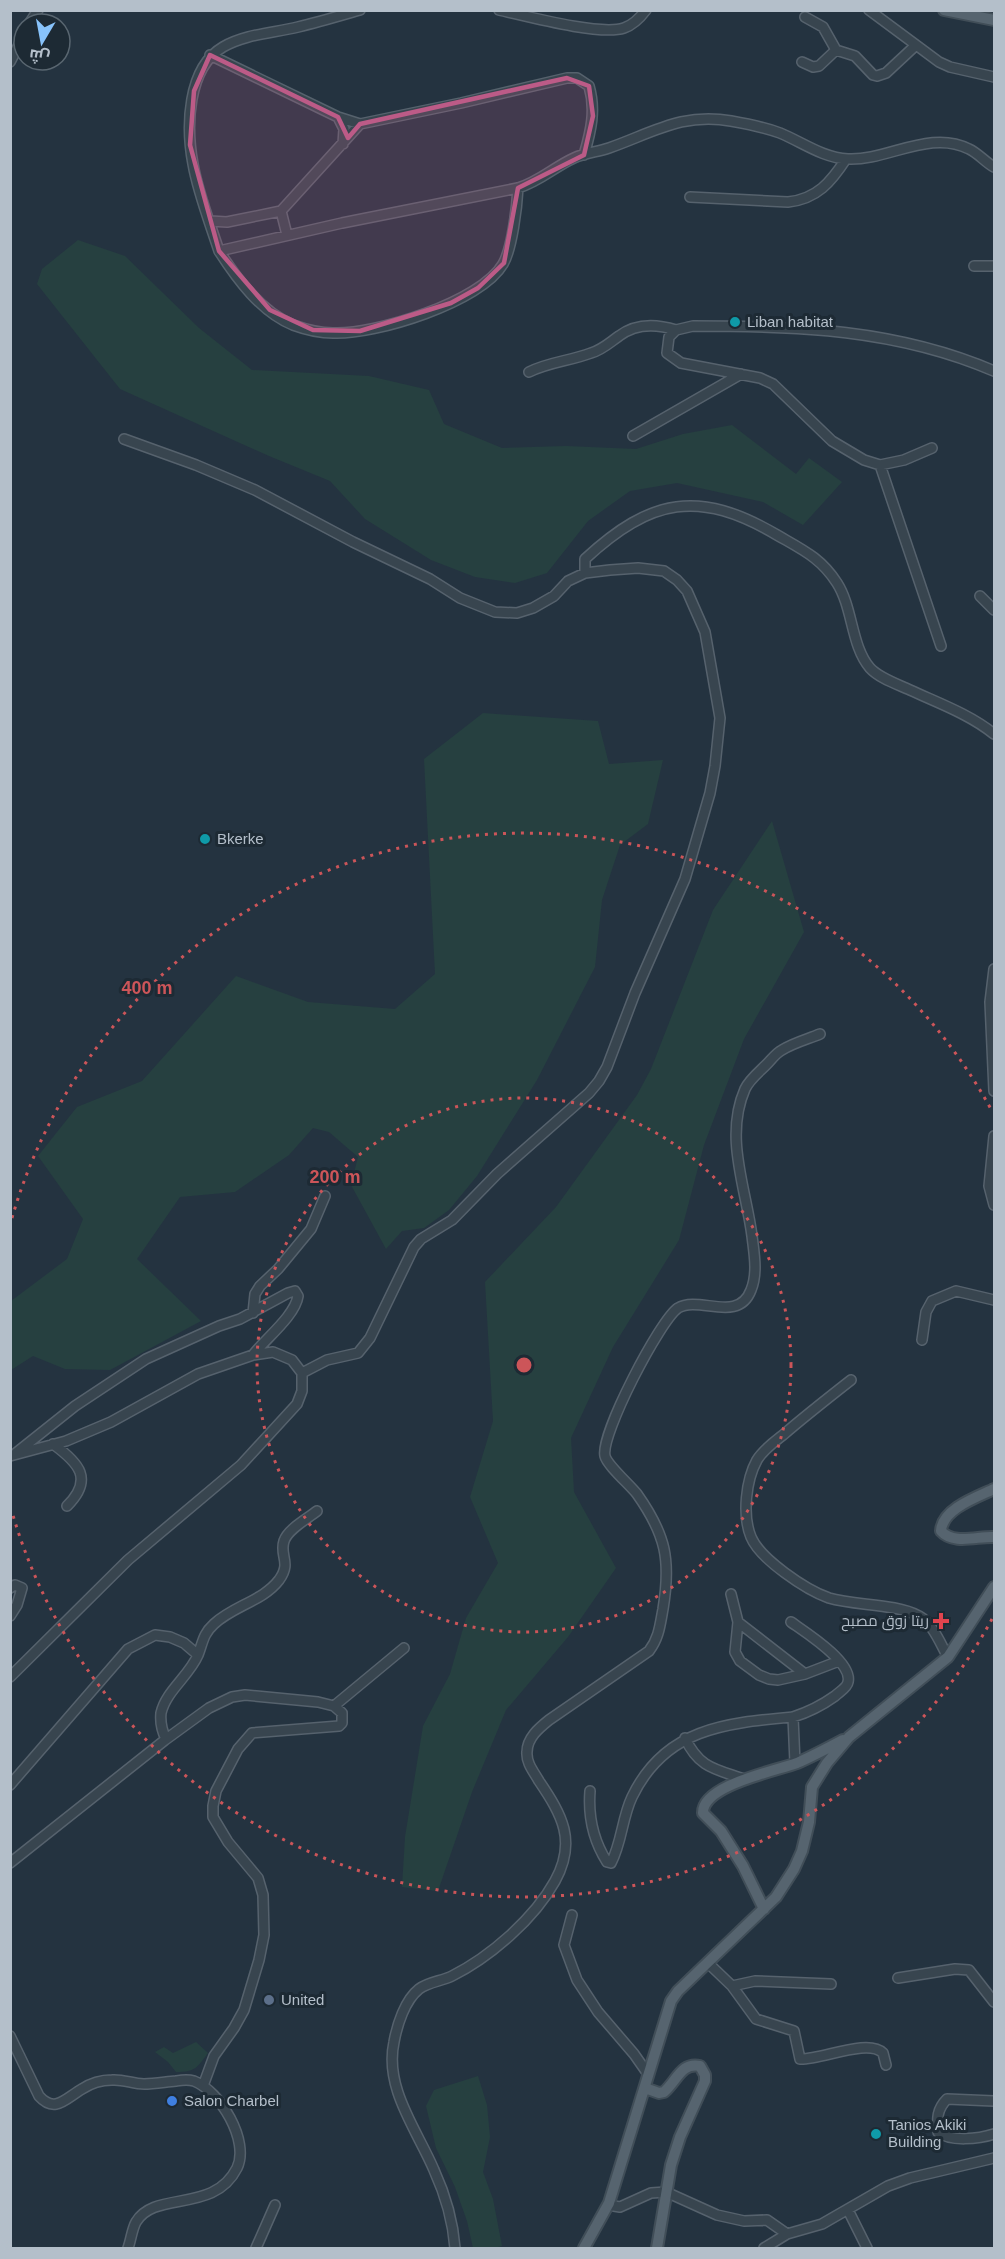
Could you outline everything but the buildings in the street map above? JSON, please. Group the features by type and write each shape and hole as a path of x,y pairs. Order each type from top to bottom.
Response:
{"main road":[{"path":"944,10 994,20"},
{"path":"994,1488 946,1516 941,1525 941,1532 956,1539 994,1537"},
{"path":"584,2248 609,2203 670,2001 776,1897 794,1869 802,1851 809,1822 814,1782 849,1737 948,1657 994,1587"},
{"path":"764,1909 743,1866 721,1831 702,1813 704,1805 712,1796 744,1779 795,1763 849,1737"},
{"path":"645,2088 659,2093 664,2092 684,2068 689,2066 700,2066 705,2075 705,2081 680,2137 666,2192 657,2248"}],"street":[{"path":"360,10 299,27 247,37 225,46 210,56 194,91 190,136 193,166 219,251 246,288 270,310 291,324 333,333 360,331 412,317 451,303 478,288 498,271 507,254 518,188"},
{"path":"499,10 568,25 611,30 633,24 646,10"},
{"path":"869,10 915,46 950,67 994,77"},
{"path":"806,17 823,27 836,50 855,56 873,75 886,73 915,46"},
{"path":"802,62 813,67 819,66 836,50"},
{"path":"210,56 338,117 360,124 567,78 577,78 589,86 593,102 591,134 584,155"},
{"path":"338,117 344,129 343,144"},
{"path":"219,251 518,188 538,180 572,159 683,120 711,118 758,126 832,156 846,159 869,158 940,142 952,143 970,149 994,167"},
{"path":"210,221 227,222 281,211 360,124"},
{"path":"690,197 803,201 833,179 846,159"},
{"path":"281,211 287,235"},
{"path":"974,266 994,266"},
{"path":"528,372 551,363 595,352 620,334 634,328 660,325 676,330 693,326 734,326 854,332 920,345 974,362 994,371"},
{"path":"676,330 669,337 666,345 667,353 672,358 681,363 760,378 773,384 832,441 864,460 880,465 904,460 932,448"},
{"path":"633,436 741,374"},
{"path":"124,439 196,465 255,490 353,542 430,579 460,598 495,612 517,613 533,608 554,596 568,581 585,573 638,567 664,571 677,580 687,591 705,632 720,718 710,793 685,879 635,993 607,1067 589,1093 497,1174 452,1220 421,1239 414,1247 370,1338 358,1353 327,1360 302,1373"},
{"path":"880,465 941,646"},
{"path":"585,573 585,559 601,544 625,526 656,512 688,504 738,515 810,553 826,568 846,600 859,649 870,668 899,685 970,719 994,734"},
{"path":"980,596 994,610"},
{"path":"994,969 990,1002 994,1091"},
{"path":"455,2248 447,2206 434,2169 407,2115 395,2081 392,2060 397,2031 407,2004 420,1988 454,1975 515,1932 532,1914 560,1871 565,1851 561,1816 529,1762 526,1749 528,1743 539,1728 549,1720 649,1651 658,1637 667,1580 666,1556 652,1519 637,1495 605,1457 610,1432 639,1368 665,1321 672,1313 680,1306 728,1307 747,1298 753,1284 754,1262 751,1227 737,1156 738,1116 746,1087 782,1050 820,1034"},
{"path":"994,1136 989,1186 994,1205"},
{"path":"253,1312 255,1294 260,1286 279,1269 311,1229 325,1196"},
{"path":"12,1456 75,1406 146,1359 253,1312 291,1291 295,1292 298,1296 296,1304 253,1355"},
{"path":"922,1340 926,1312 932,1300 956,1291 994,1300"},
{"path":"10,1677 128,1560 241,1465 297,1404 302,1391 302,1373 292,1360 284,1355 273,1352 253,1355 198,1374 111,1422 53,1444 12,1456"},
{"path":"851,1380 773,1443 757,1460 748,1489 747,1513 751,1538 777,1566 816,1593 840,1600 910,1612 920,1617 934,1633 948,1657"},
{"path":"53,1444 76,1462 81,1470 80,1492 67,1506"},
{"path":"166,1739 161,1720 165,1702 198,1655 202,1638 215,1623 278,1582 286,1564 282,1548 284,1539 317,1511"},
{"path":"10,1588 15,1585 22,1588 17,1605 10,1616"},
{"path":"731,1594 738,1622 735,1652 740,1661 759,1675 778,1680 805,1674 839,1661"},
{"path":"738,1622 805,1674"},
{"path":"591,1791 589,1819 603,1856 607,1862 611,1863 627,1811 640,1782 655,1762 685,1738 743,1722 793,1717 821,1706 848,1684 839,1661 792,1622"},
{"path":"10,1785 128,1648 155,1635 170,1637 184,1643 198,1655"},
{"path":"334,1706 404,1648"},
{"path":"10,1863 166,1739 209,1708 232,1697 260,1696 318,1702 334,1706 342,1713 342,1723 339,1726 252,1733 238,1749 216,1791 213,1817 228,1842 258,1878 263,1895 264,1935 244,2010 214,2056 202,2086"},
{"path":"793,1717 795,1763"},
{"path":"685,1738 692,1753 699,1761 744,1779"},
{"path":"572,1915 564,1946 577,1980 598,2012 648,2074"},
{"path":"708,1963 732,1986 756,2019 794,2031 800,2059 810,2060 832,2053 873,2047 884,2053 886,2065"},
{"path":"898,1978 955,1969 969,1970 994,2002"},
{"path":"732,1986 755,1981 831,1984"},
{"path":"11,2037 39,2096 45,2102 50,2104 64,2101 83,2088 100,2081 114,2080 143,2084 186,2079 202,2086 228,2115 238,2133 241,2147 239,2164 227,2184 218,2191 147,2210 136,2222 127,2248"},
{"path":"994,2102 947,2099 940,2106 937,2118 938,2132 944,2136 976,2137 994,2134"},
{"path":"764,2248 787,2234 822,2224 878,2191 910,2178 994,2158"},
{"path":"609,2203 620,2207 651,2193 666,2192 717,2215 744,2221 767,2220 787,2234"},
{"path":"255,2248 275,2205"},
{"path":"848,2210 867,2248"}],"highlighted area":[{"path":"210,55 338,117 348,138 360,124 567,78 589,86 593,116 584,155 518,188 504,263 478,288 451,303 360,331 313,330 270,310 219,251 190,145 194,91"}],"green space":[{"path":"78,240 125,256 199,328 252,370 369,376 429,390 444,424 502,448 566,446 636,449 683,434 732,425 796,474 809,458 842,482 803,525 763,502 677,483 630,491 588,521 547,573 515,583 475,577 431,560 365,519 330,481 120,389 37,284 42,269"},
{"path":"483,713 598,721 609,764 663,760 648,824 620,845 602,900 595,967 537,1080 477,1176 449,1210 424,1228 402,1231 386,1249 351,1185 358,1157 329,1132 313,1128 289,1155 235,1192 180,1197 137,1259 201,1321 110,1370 65,1369 33,1356 11,1370 11,1301 67,1259 83,1219 38,1156 77,1107 142,1081 236,976 308,1002 395,1009 435,974 424,759"},
{"path":"772,821 804,932 744,1039 704,1145 679,1240 613,1347 571,1438 574,1492 616,1568 568,1637 506,1710 472,1792 438,1891 402,1887 405,1837 423,1726 450,1674 466,1618 498,1563 470,1497 493,1421 485,1282 556,1207 637,1095 651,1069 713,910"},
{"path":"196,2042 208,2053 192,2070 176,2072 155,2052 164,2047 173,2053"},
{"path":"478,2076 487,2105 490,2137 483,2172 493,2199 502,2246 495,2248 473,2248 467,2221 455,2187 436,2148 426,2106 434,2090"}],"place":[{"name":"Liban habitat","path":"735,322"},
{"name":"Bkerke","path":"205,839"},
{"name":"ريتا زوق مصبح","path":"941,1621"},
{"name":"United","path":"269,2000"},
{"name":"Salon Charbel","path":"172,2101"},
{"name":"Tanios Akiki Building","path":"876,2134"}]}
